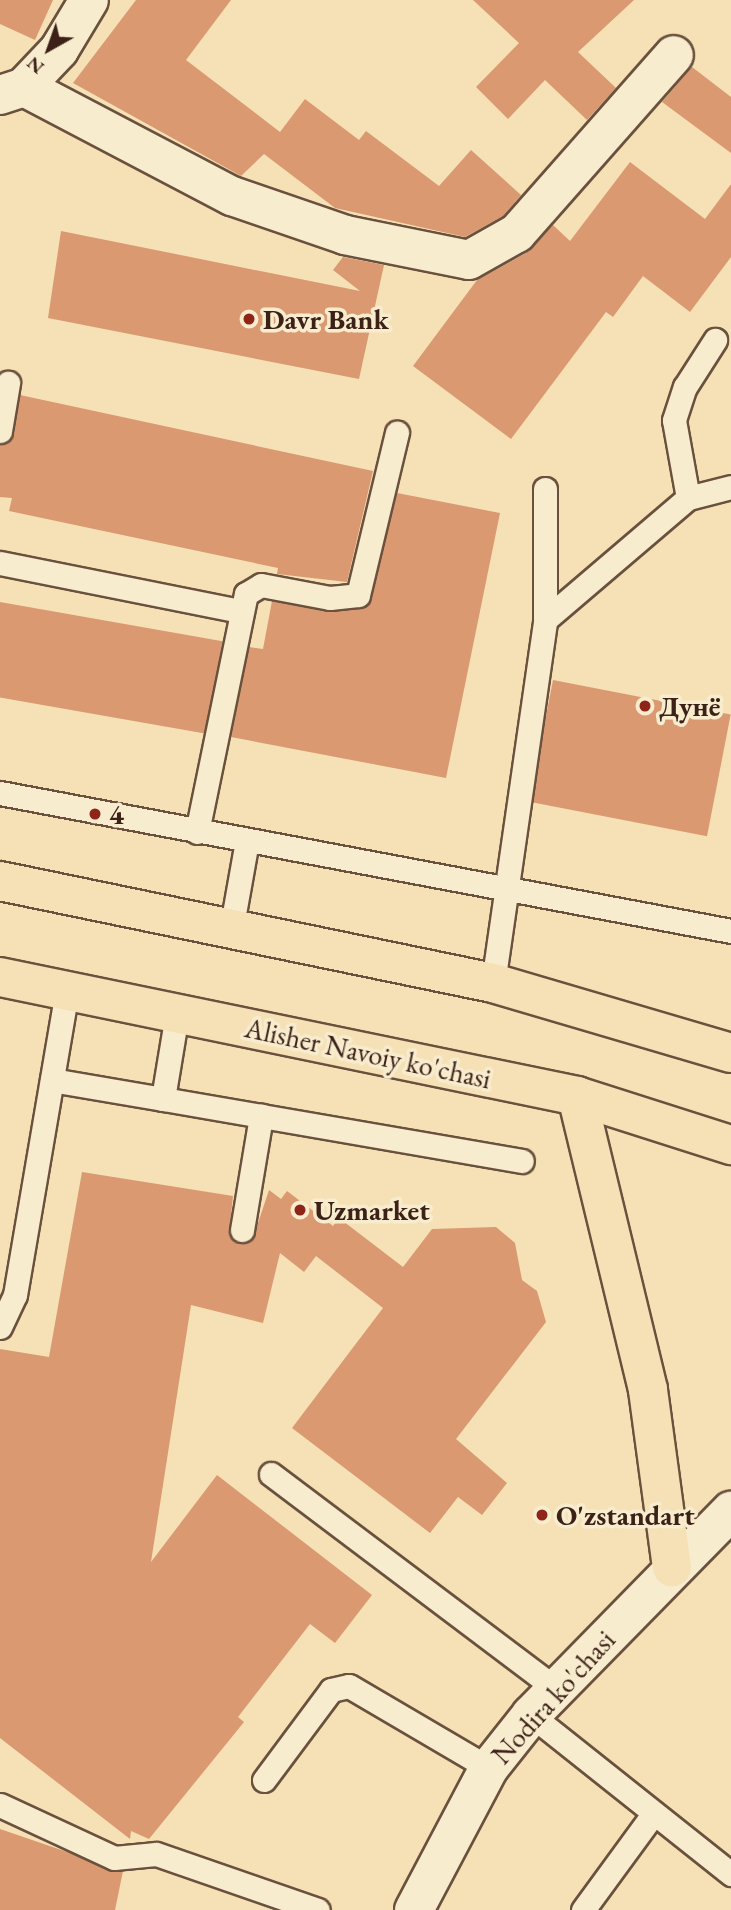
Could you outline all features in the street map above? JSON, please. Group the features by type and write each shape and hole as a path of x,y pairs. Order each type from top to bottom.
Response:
{"main road":[{"path":"0,881 232,925 493,983 731,1053"},
{"name":"Alisher Navoiy ko'chasi","path":"0,977 577,1096 731,1145"},
{"path":"577,1096 648,1391 672,1567"}],"street":[{"path":"78,5 12,91 232,196 345,235 469,260 517,233 674,55"},
{"name":"Nodira ko'chasi","path":"414,1910 489,1768 544,1702 672,1567 731,1511"}],"lane":[{"path":"688,498 674,420 685,387 715,340"},
{"path":"0,430 8,383"},
{"path":"197,832 246,594 261,585 330,598 358,595 397,433"},
{"path":"545,620 688,498 731,487"},
{"path":"493,983 545,620 545,489"},
{"path":"0,563 241,611"},
{"path":"0,793 731,932"},
{"path":"232,925 247,841"},
{"path":"0,1327 15,1295 67,990"},
{"path":"163,1099 177,1014"},
{"path":"52,1080 522,1161"},
{"path":"242,1230 261,1116"},
{"path":"271,1474 544,1702 654,1813 731,1874"},
{"path":"264,1780 331,1690 349,1686 489,1768"},
{"path":"0,1805 114,1858 156,1854 318,1910"},
{"path":"583,1910 654,1813"}],"building":[{"path":"0,0 53,0 35,40 0,24"},
{"path":"136,0 231,0 186,60 280,132 305,99 359,140 366,131 439,186 471,150 521,195 503,216 465,237 335,208 264,154 241,176 73,83"},
{"path":"473,0 634,0 578,52 616,88 587,120 545,80 508,119 476,87 519,43"},
{"path":"692,67 731,97 731,153 662,102"},
{"path":"630,162 705,219 731,184 731,257 690,312 643,276 613,317 606,312 511,439 413,366 477,280 528,252 553,225 570,241"},
{"path":"61,231 360,291 333,270 343,257 384,265 359,379 48,318"},
{"path":"20,395 373,471 347,582 277,574 278,568 9,511 12,498 0,497 0,445 14,434"},
{"path":"397,493 500,513 446,778 231,737 249,647 263,649 272,601 328,612 367,606"},
{"path":"0,602 223,641 206,734 0,697"},
{"path":"553,680 731,715 707,836 529,802"},
{"path":"82,1172 233,1196 229,1234 240,1244 253,1238 269,1190 281,1199 287,1191 333,1226 339,1218 403,1267 432,1229 496,1227 515,1243 522,1280 537,1291 546,1322 456,1439 507,1483 482,1515 458,1497 430,1533 292,1428 383,1308 316,1256 304,1272 280,1253 263,1323 191,1305 151,1562 217,1475 372,1595 335,1643 310,1624 238,1717 244,1722 149,1839 131,1831 130,1839 0,1738 0,1349 49,1357"},
{"path":"0,1829 123,1871 115,1910 0,1910"}],"place":[{"name":"Davr Bank","path":"249,319"},
{"name":"Дунё","path":"645,706"},
{"name":"4","path":"95,814"},
{"name":"Uzmarket","path":"300,1210"},
{"name":"O'zstandart","path":"542,1515"}]}
